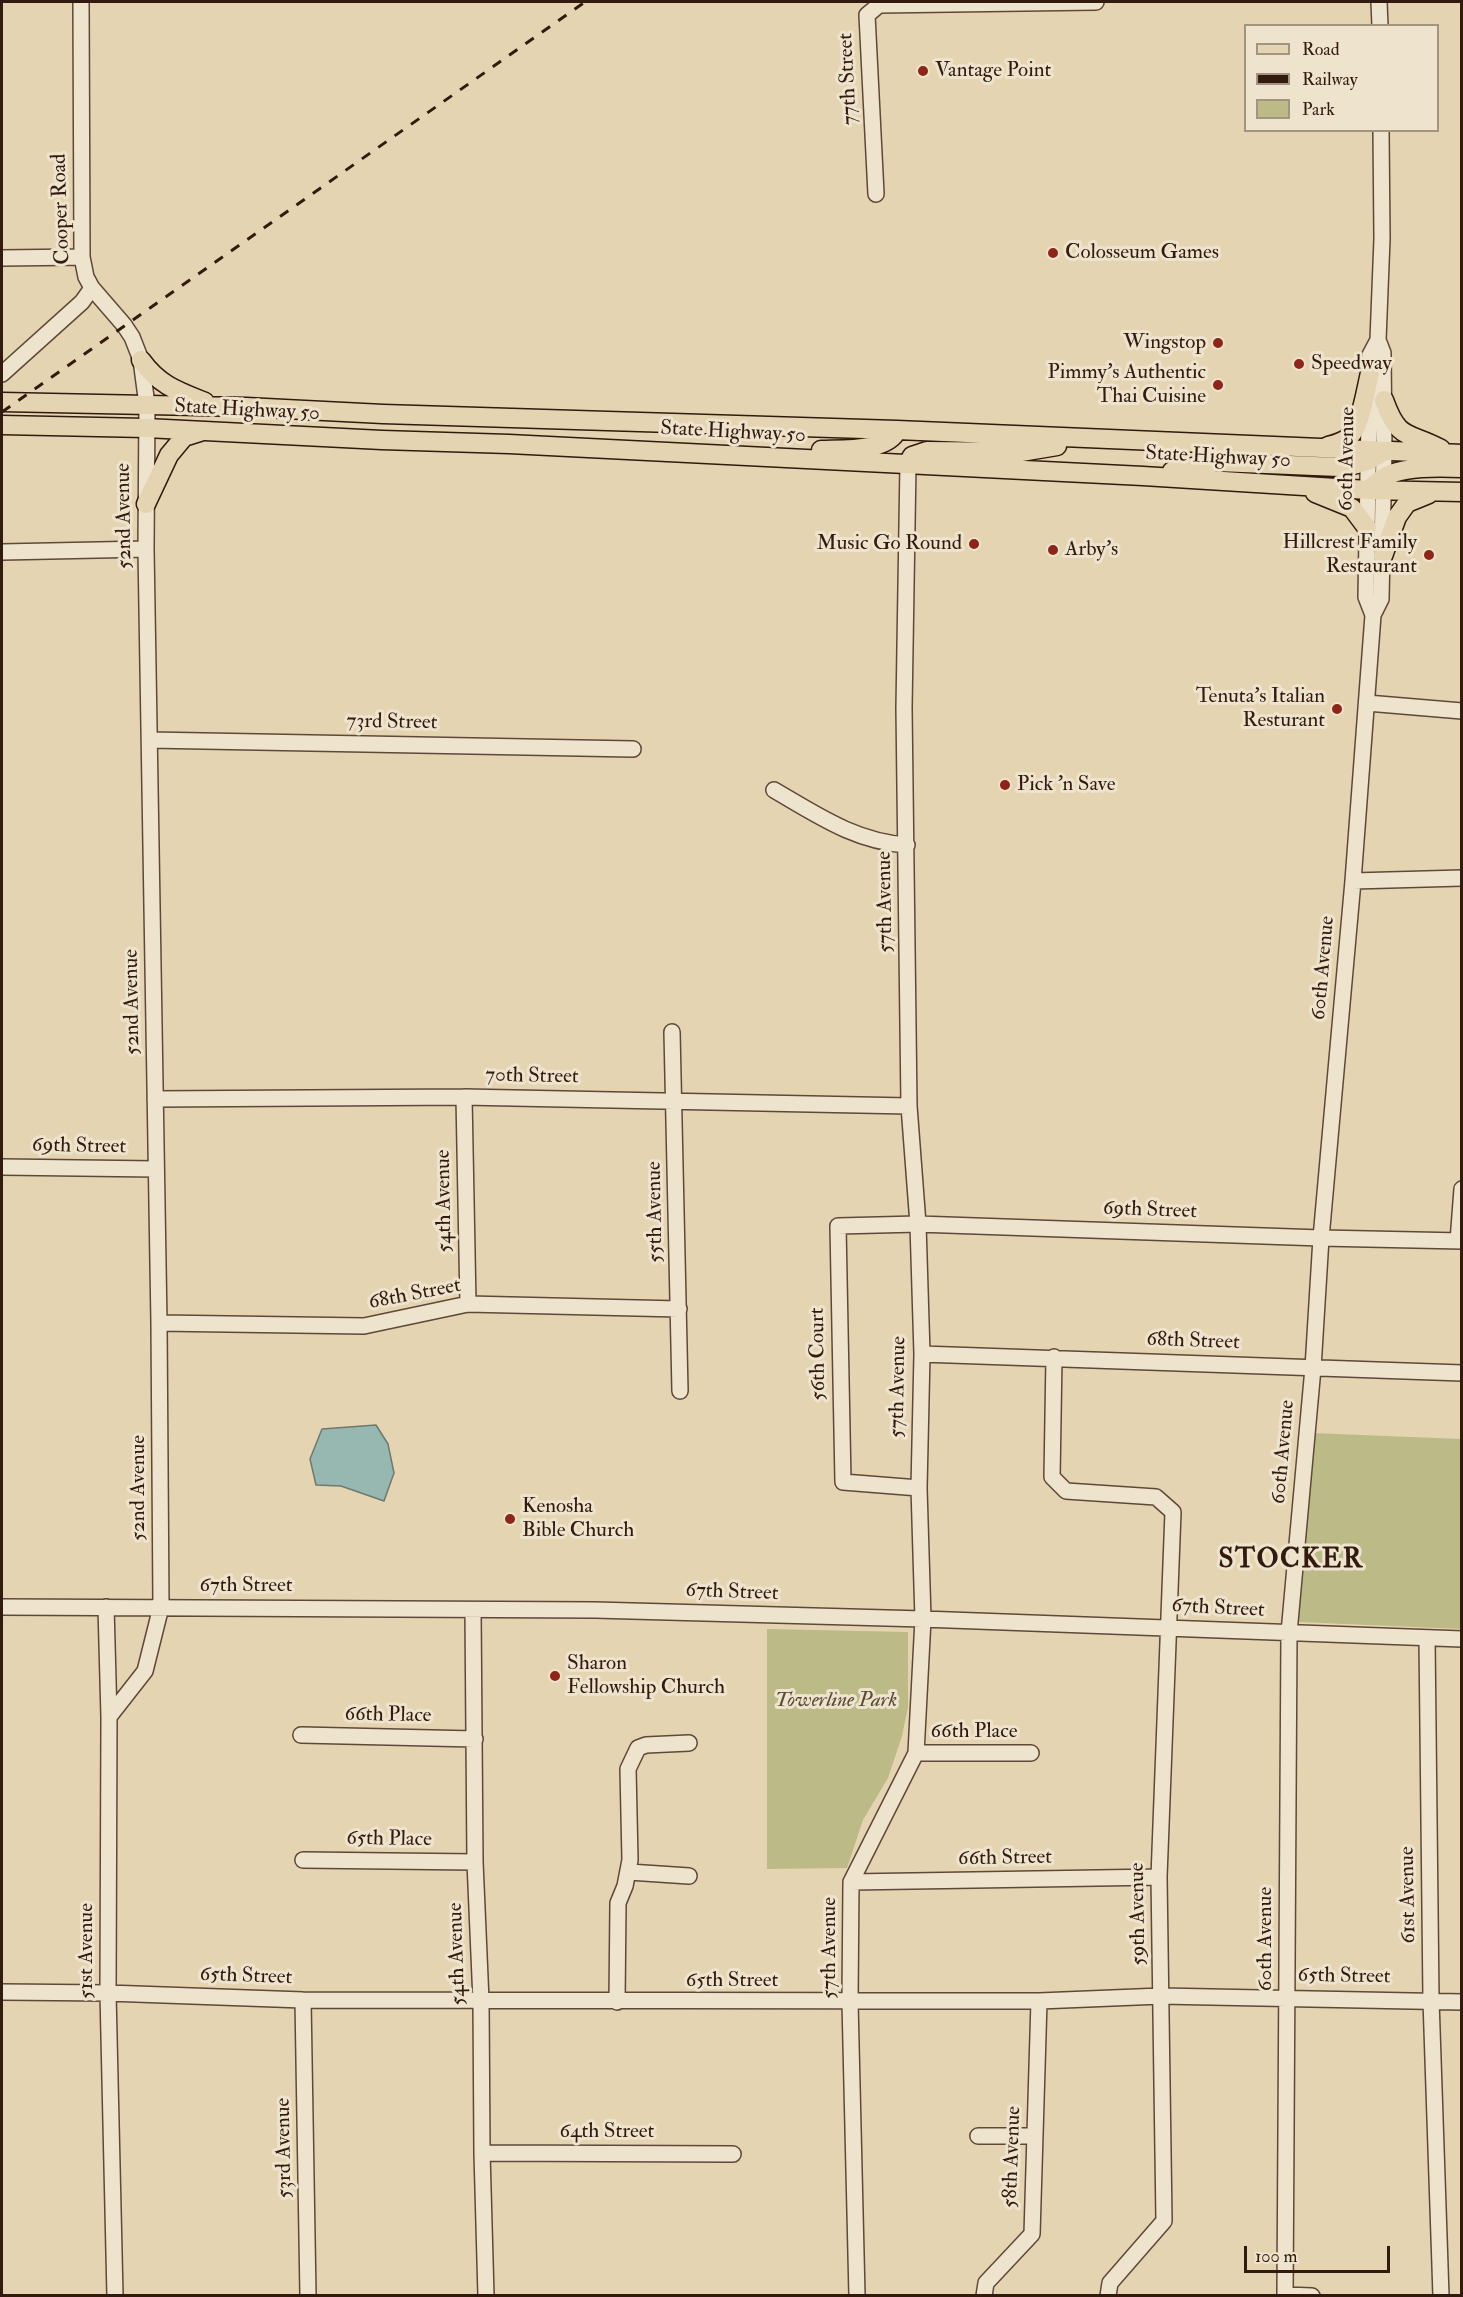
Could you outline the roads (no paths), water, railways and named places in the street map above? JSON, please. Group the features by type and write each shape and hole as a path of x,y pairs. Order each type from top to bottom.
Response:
{"main road":[{"path":"141,360 152,375 171,388 215,407"},
{"path":"1320,448 1342,442 1352,435 1370,373"},
{"path":"1384,400 1393,423 1403,433 1455,453"},
{"name":"State Highway 50","path":"2,402 897,430 1320,448 1374,454 1455,453"},
{"path":"6,425 51,416 130,414 141,411 147,405"},
{"path":"146,428 156,417 225,419 292,410"},
{"path":"408,441 413,435 423,430 504,418"},
{"name":"State Highway 50","path":"6,425 146,428 1288,484 1378,486 1461,492"},
{"path":"726,455 865,447 886,443 895,436 897,430"},
{"path":"146,504 169,455 184,437 202,431"},
{"path":"908,464 912,456 927,451 1021,452 1098,440"},
{"path":"1143,476 1218,462 1339,467 1374,454"},
{"path":"1378,486 1408,470 1461,468"},
{"path":"1288,484 1352,508 1367,528"},
{"path":"1383,556 1397,517 1407,503 1436,491"}],"street":[{"name":"Cooper Road","path":"2,374 82,302 92,288 86,277 82,257 81,2"},
{"name":"77th Street","path":"876,194 867,15 879,5 1096,2"},
{"path":"1379,2 1380,24"},
{"name":"60th Avenue","path":"1374,454 1384,400 1383,353 1378,340 1382,239 1381,132"},
{"path":"2,258 82,257"},
{"name":"52nd Avenue","path":"92,288 124,325 141,360 147,405 146,549 159,1323 161,1607 145,1671 109,1717"},
{"name":"60th Avenue","path":"1285,2295 1289,1633 1313,1368 1321,1238 1353,881 1373,615 1381,599 1383,556 1370,373 1370,355 1378,340"},
{"name":"57th Avenue","path":"857,2295 850,2002 851,1882 916,1753 923,1619 919,1488 922,1354 918,1224 909,1106 904,708 908,464"},
{"name":"60th Avenue","path":"1373,615 1366,597 1367,528 1378,486"},
{"path":"2,552 146,549"},
{"path":"1366,703 1461,711"},
{"name":"73rd Street","path":"150,740 633,748"},
{"path":"774,790 839,828 876,842 907,845"},
{"path":"1353,881 1461,878"},
{"name":"55th Avenue","path":"672,1032 680,1391"},
{"name":"70th Street","path":"155,1099 464,1097 909,1106"},
{"name":"54th Avenue","path":"464,1097 468,1304"},
{"name":"69th Street","path":"2,1167 156,1169"},
{"path":"1460,1241 1461,1189"},
{"name":"69th Street","path":"838,1226 918,1224 1460,1241"},
{"name":"56th Court","path":"838,1226 843,1482 919,1488"},
{"name":"68th Street","path":"159,1323 364,1326 468,1304 679,1309"},
{"name":"68th Street","path":"922,1354 1461,1373"},
{"name":"59th Avenue","path":"1054,1358 1052,1477 1066,1491 1156,1497 1173,1512 1159,1878 1164,2221 1110,2283 1108,2295"},
{"name":"67th Street","path":"2,1607 595,1610 1167,1627 1461,1639"},
{"name":"51st Avenue","path":"106,1607 109,1717 108,1993 115,2295"},
{"name":"54th Avenue","path":"473,1610 475,1862 481,2001 486,2295"},
{"name":"61st Avenue","path":"1427,1638 1431,2000 1441,2295"},
{"name":"66th Place","path":"301,1735 475,1739"},
{"path":"617,2002 618,1911 628,1872 627,1780 633,1755 646,1745 688,1743"},
{"name":"66th Place","path":"916,1753 1031,1753"},
{"name":"65th Place","path":"303,1860 475,1862"},
{"path":"628,1872 689,1876"},
{"name":"66th Street","path":"851,1882 1159,1878"},
{"name":"65th Street","path":"2,1992 108,1993 303,2000 617,2002 1039,2001 1161,1996 1461,2001"},
{"name":"53rd Avenue","path":"303,2000 308,2295"},
{"name":"58th Avenue","path":"984,2295 986,2283 1032,2234 1039,2001"},
{"path":"978,2136 1034,2136"},
{"name":"64th Street","path":"482,2153 733,2154"},
{"path":"1285,2295 1312,2295"}],"water":[{"path":"376,1425 388,1444 394,1473 384,1501 341,1486 316,1485 310,1459 322,1429"}],"railway":[{"path":"2,412 585,2"}],"place":[{"name":"Vantage Point","path":"923,71"},
{"name":"Colosseum Games","path":"1053,253"},
{"name":"Wingstop","path":"1218,343"},
{"name":"Speedway","path":"1299,364"},
{"name":"Pimmy's Authentic Thai Cuisine","path":"1218,385"},
{"name":"Music Go Round","path":"974,544"},
{"name":"Arby's","path":"1053,550"},
{"name":"Hillcrest Family Restaurant","path":"1429,555"},
{"name":"Tenuta's Italian Resturant","path":"1337,709"},
{"name":"Pick 'n Save","path":"1005,785"},
{"name":"Kenosha Bible Church","path":"510,1519"},
{"name":"Sharon Fellowship Church","path":"555,1676"}],"district":[{"name":"STOCKER","path":"1291,1561"}],"park label":[{"name":"Towerline Park","path":"836,1701"}]}
